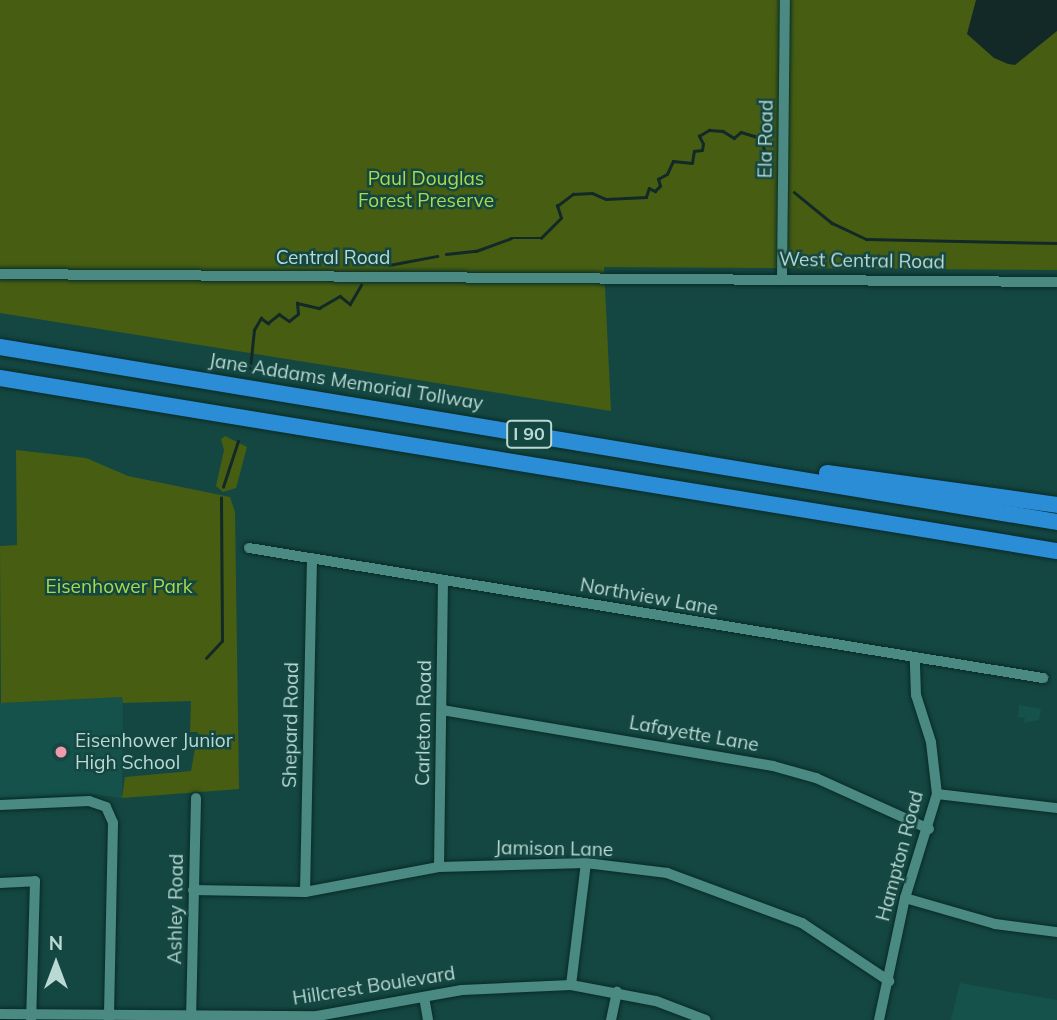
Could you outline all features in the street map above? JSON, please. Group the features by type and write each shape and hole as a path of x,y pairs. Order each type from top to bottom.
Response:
{"highway":[{"name":"Jane Addams Memorial Tollway","path":"0,347 1057,522"},
{"name":"I 90","path":"0,378 1057,551"},
{"path":"656,455 1057,505"}],"street":[{"name":"Ela Road","path":"782,277 785,0"},
{"name":"Central Road","path":"0,274 667,276"},
{"name":"West Central Road","path":"667,276 1057,282"},
{"name":"Northview Lane","path":"249,548 1043,678"},
{"name":"Shepard Road","path":"305,892 312,559"},
{"name":"Carleton Road","path":"439,867 443,580"},
{"name":"Hampton Road","path":"879,1020 905,898 929,830 937,794 931,742 916,695 915,659"},
{"name":"Lafayette Lane","path":"442,710 773,766 828,783 929,830"},
{"path":"937,794 1057,808"},
{"name":"Ashley Road","path":"191,1018 196,798"},
{"path":"0,806 89,801 106,807 113,823 109,1017"},
{"name":"Jamison Lane","path":"193,890 305,892 439,867 586,863 667,873 736,896 802,923 889,981"},
{"path":"570,985 586,863"},
{"path":"0,883 34,881 31,1016"},
{"path":"905,898 995,924 1057,932"},
{"name":"Hillcrest Boulevard","path":"0,1014 191,1018 317,1016 503,985 570,985 617,992 706,1020"},
{"path":"611,1020 617,992"},
{"path":"424,997 428,1020"}],"shaded area":[{"name":"Eisenhower Junior High School","path":"123,697 122,798 93,794 0,798 0,703"},
{"path":"1019,705 1041,709 1039,720 1024,723 1025,718 1018,717"},
{"path":"960,983 1057,1000 1057,1020 951,1020"}],"green space":[{"name":"Paul Douglas Forest Preserve","path":"0,0 1057,0 1057,270 604,267 611,411 0,313"},
{"path":"225,436 247,447 236,488 223,492 216,486 224,450 221,439"},
{"name":"Eisenhower Park","path":"16,450 86,458 128,476 230,497 235,512 239,789 122,798 125,777 191,771 198,732 190,732 191,701 123,703 122,697 1,703 0,546 17,545"}],"water":[{"path":"976,0 1057,0 1057,31 1015,65 1008,64 994,58 967,34"}],"waterway":[{"path":"446,254 476,251 511,238 541,238 561,218 557,206 573,194 592,193 606,199 646,197 649,188 655,191 660,186 658,179 667,174 673,161 692,163 694,151 702,150 703,144 699,136 709,130 723,131 734,138 741,132 761,138 768,163"},
{"path":"794,192 832,223 866,239 1057,243"},
{"path":"389,265 437,256"},
{"path":"250,368 254,330 261,318 268,323 279,314 289,321 298,314 297,303 319,308 340,296 350,304 361,285"},
{"path":"223,487 238,441"},
{"path":"206,658 222,641 221,498"}],"place":[{"name":"Eisenhower Junior High School","path":"61,752"}]}
